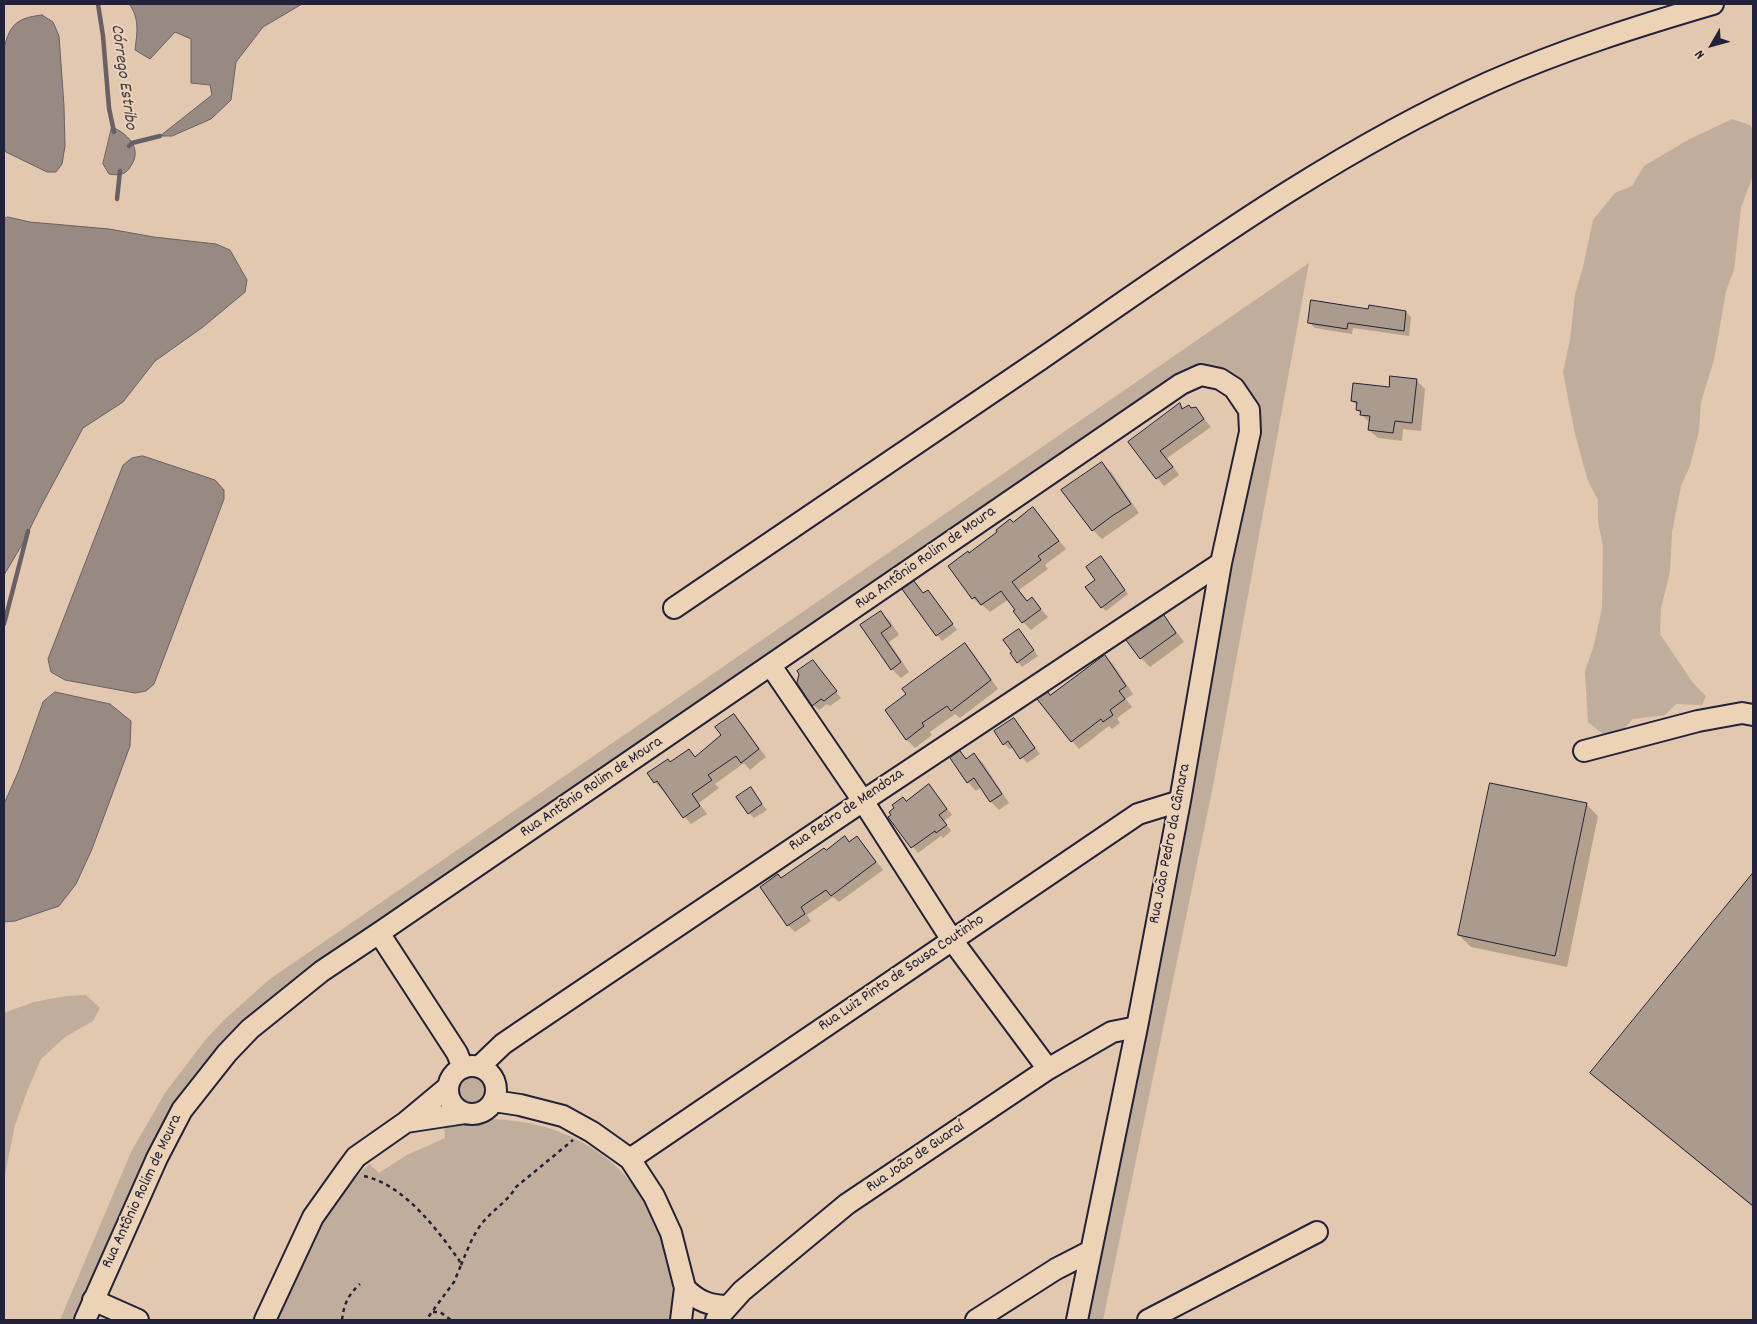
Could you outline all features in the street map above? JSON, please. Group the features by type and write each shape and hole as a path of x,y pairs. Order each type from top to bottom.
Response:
{"street":[{"path":"674,608 1220,237 1338,162 1413,120 1490,82 1556,55 1713,4"},
{"name":"Rua Antônio Rolim de Moura","path":"85,1320 157,1158 182,1110 227,1053 250,1029 322,971 771,666 1181,384 1201,375 1220,379"},
{"name":"Rua João Pedro da Câmara","path":"1077,1320 1137,1027 1180,801 1221,563 1250,432 1248,410 1234,388 1220,379"},
{"name":"Rua Pedro de Mendoza","path":"471,1068 522,1031 863,800 1221,563"},
{"path":"771,666 863,800 952,940 1048,1069"},
{"path":"1584,751 1698,721 1742,714 1753,715"},
{"name":"Rua Luiz Pinto de Sousa Coutinho","path":"630,1159 1138,814 1180,801"},
{"path":"379,933 457,1053 471,1068"},
{"name":"Rua João de Guaraí","path":"722,1313 742,1291 847,1204 1048,1069 1112,1032 1137,1027"},
{"path":"406,1122 482,1112 494,1101 496,1094 492,1077 486,1071 471,1068 456,1073 451,1079 448,1087 449,1096 452,1103 465,1113"},
{"path":"265,1320 313,1217 356,1157 406,1122 448,1087"},
{"path":"494,1101 556,1114 586,1129 630,1159 654,1196 671,1233 685,1288 681,1320"},
{"path":"1148,1320 1317,1232"},
{"path":"976,1320 1056,1269 1091,1251"},
{"path":"685,1288 704,1303 720,1306 722,1313"},
{"path":"93,1300 138,1320"}],"path":[{"path":"426,1320 454,1282 472,1240 483,1222 512,1194 516,1187 586,1129"},
{"path":"345,1172 372,1178 396,1191 436,1228 461,1265"},
{"path":"342,1320 349,1295 360,1284"},
{"path":"432,1312 440,1312 451,1320"}],"shaded area":[{"path":"129,4 302,4 263,27 236,62 231,100 211,119 172,136 160,136 212,95 210,85 191,83 191,39 175,32 150,59 135,50 136,20"},
{"path":"42,15 53,22 59,36 65,146 62,164 56,172 47,172 6,152 4,148 4,48 6,40 12,28 21,20"},
{"path":"1732,119 1750,125 1753,131 1753,175 1741,208 1734,270 1726,291 1714,360 1701,402 1699,431 1690,466 1681,486 1672,532 1670,572 1661,608 1660,634 1693,683 1706,696 1702,705 1676,704 1665,715 1633,719 1620,733 1603,734 1588,722 1585,671 1594,645 1602,608 1603,546 1598,522 1598,500 1588,481 1575,434 1563,372 1570,340 1575,294 1593,220 1615,193 1632,186 1644,166 1686,141"},
{"path":"112,127 128,137 135,152 135,158 130,168 120,175 109,174 103,164"},
{"path":"8,217 30,222 109,229 154,237 216,244 230,250 247,280 245,292 203,327 155,361 123,402 83,428 23,543 4,575 4,219"},
{"path":"1309,263 1213,786 1103,1320 1084,1320 1194,777 1258,424 1214,373 227,1043 78,1320 60,1320 131,1152 165,1093 206,1039 226,1018 270,979"},
{"path":"143,456 215,480 224,490 224,499 154,684 146,691 135,693 65,680 51,672 48,659 123,465 132,458"},
{"path":"55,692 110,704 131,721 130,746 92,849 76,884 59,906 15,921 4,922 4,804 19,770 43,702"},
{"path":"86,995 100,1008 93,1021 65,1037 41,1059 15,1125 4,1179 4,1013 34,1002 66,996"},
{"path":"472,1071 485,1077 491,1090 485,1103 472,1109 459,1103 453,1090 459,1077"},
{"path":"481,1119 524,1122 562,1133 596,1151 624,1174 647,1204 663,1239 672,1277 673,1320 277,1320 321,1225 338,1199 369,1164 379,1173 407,1155 445,1138 444,1126"}],"building":[{"path":"1311,300 1368,309 1369,305 1406,311 1404,331 1348,323 1347,329 1308,323"},
{"path":"1390,376 1417,379 1412,423 1395,421 1393,433 1368,430 1370,416 1360,415 1361,411 1356,410 1357,402 1351,401 1353,383 1389,387"},
{"path":"1180,403 1182,409 1189,405 1191,408 1196,407 1204,419 1160,451 1173,467 1156,479 1128,442"},
{"path":"1102,462 1131,504 1092,531 1061,490"},
{"path":"1033,507 1059,541 1038,556 1041,560 1012,582 1027,601 1032,597 1041,609 1022,623 1001,591 981,605 975,597 972,599 948,566 997,532 996,530 1010,519 1013,522"},
{"path":"1101,556 1125,590 1101,608 1085,587 1095,580 1086,567"},
{"path":"914,581 923,593 928,590 953,624 936,636 902,589"},
{"path":"881,611 891,626 881,633 901,662 891,670 860,625"},
{"path":"1164,615 1176,633 1140,659 1126,640"},
{"path":"1019,629 1034,650 1017,663 1003,640"},
{"path":"965,643 991,680 951,711 947,706 922,723 924,726 906,740 885,710 906,694 902,689"},
{"path":"1105,655 1126,686 1119,691 1125,699 1110,710 1113,715 1103,722 1101,719 1071,742 1037,699 1048,692 1050,695"},
{"path":"813,660 837,691 824,701 821,699 812,706 797,683 799,674 797,671"},
{"path":"734,714 759,749 741,763 736,756 708,775 712,780 692,794 700,806 683,818 657,781 654,783 647,773 668,759 670,762 689,749 695,757 721,735 715,727"},
{"path":"1014,718 1035,748 1020,759 1008,741 1003,745 994,731"},
{"path":"960,751 966,759 974,753 1002,794 990,802 974,778 967,783 950,758"},
{"path":"1490,783 1587,803 1555,956 1458,935"},
{"path":"929,784 947,809 939,815 947,825 911,848 888,817 891,815 889,812 894,808 892,805 903,797 906,801"},
{"path":"751,787 762,804 748,814 736,797"},
{"path":"845,836 849,842 857,836 876,862 831,896 826,890 801,907 805,914 787,926 760,887 778,874 781,878"},
{"path":"1753,873 1753,1206 1590,1073"}],"waterway":[{"name":"Córrego Estribo","path":"98,4 103,36 109,108 114,132"},
{"name":"Córrego Estribo","path":"129,146 132,143 160,136"},
{"name":"Córrego Estribo","path":"117,199 120,171"},
{"path":"4,624 28,531"}]}
